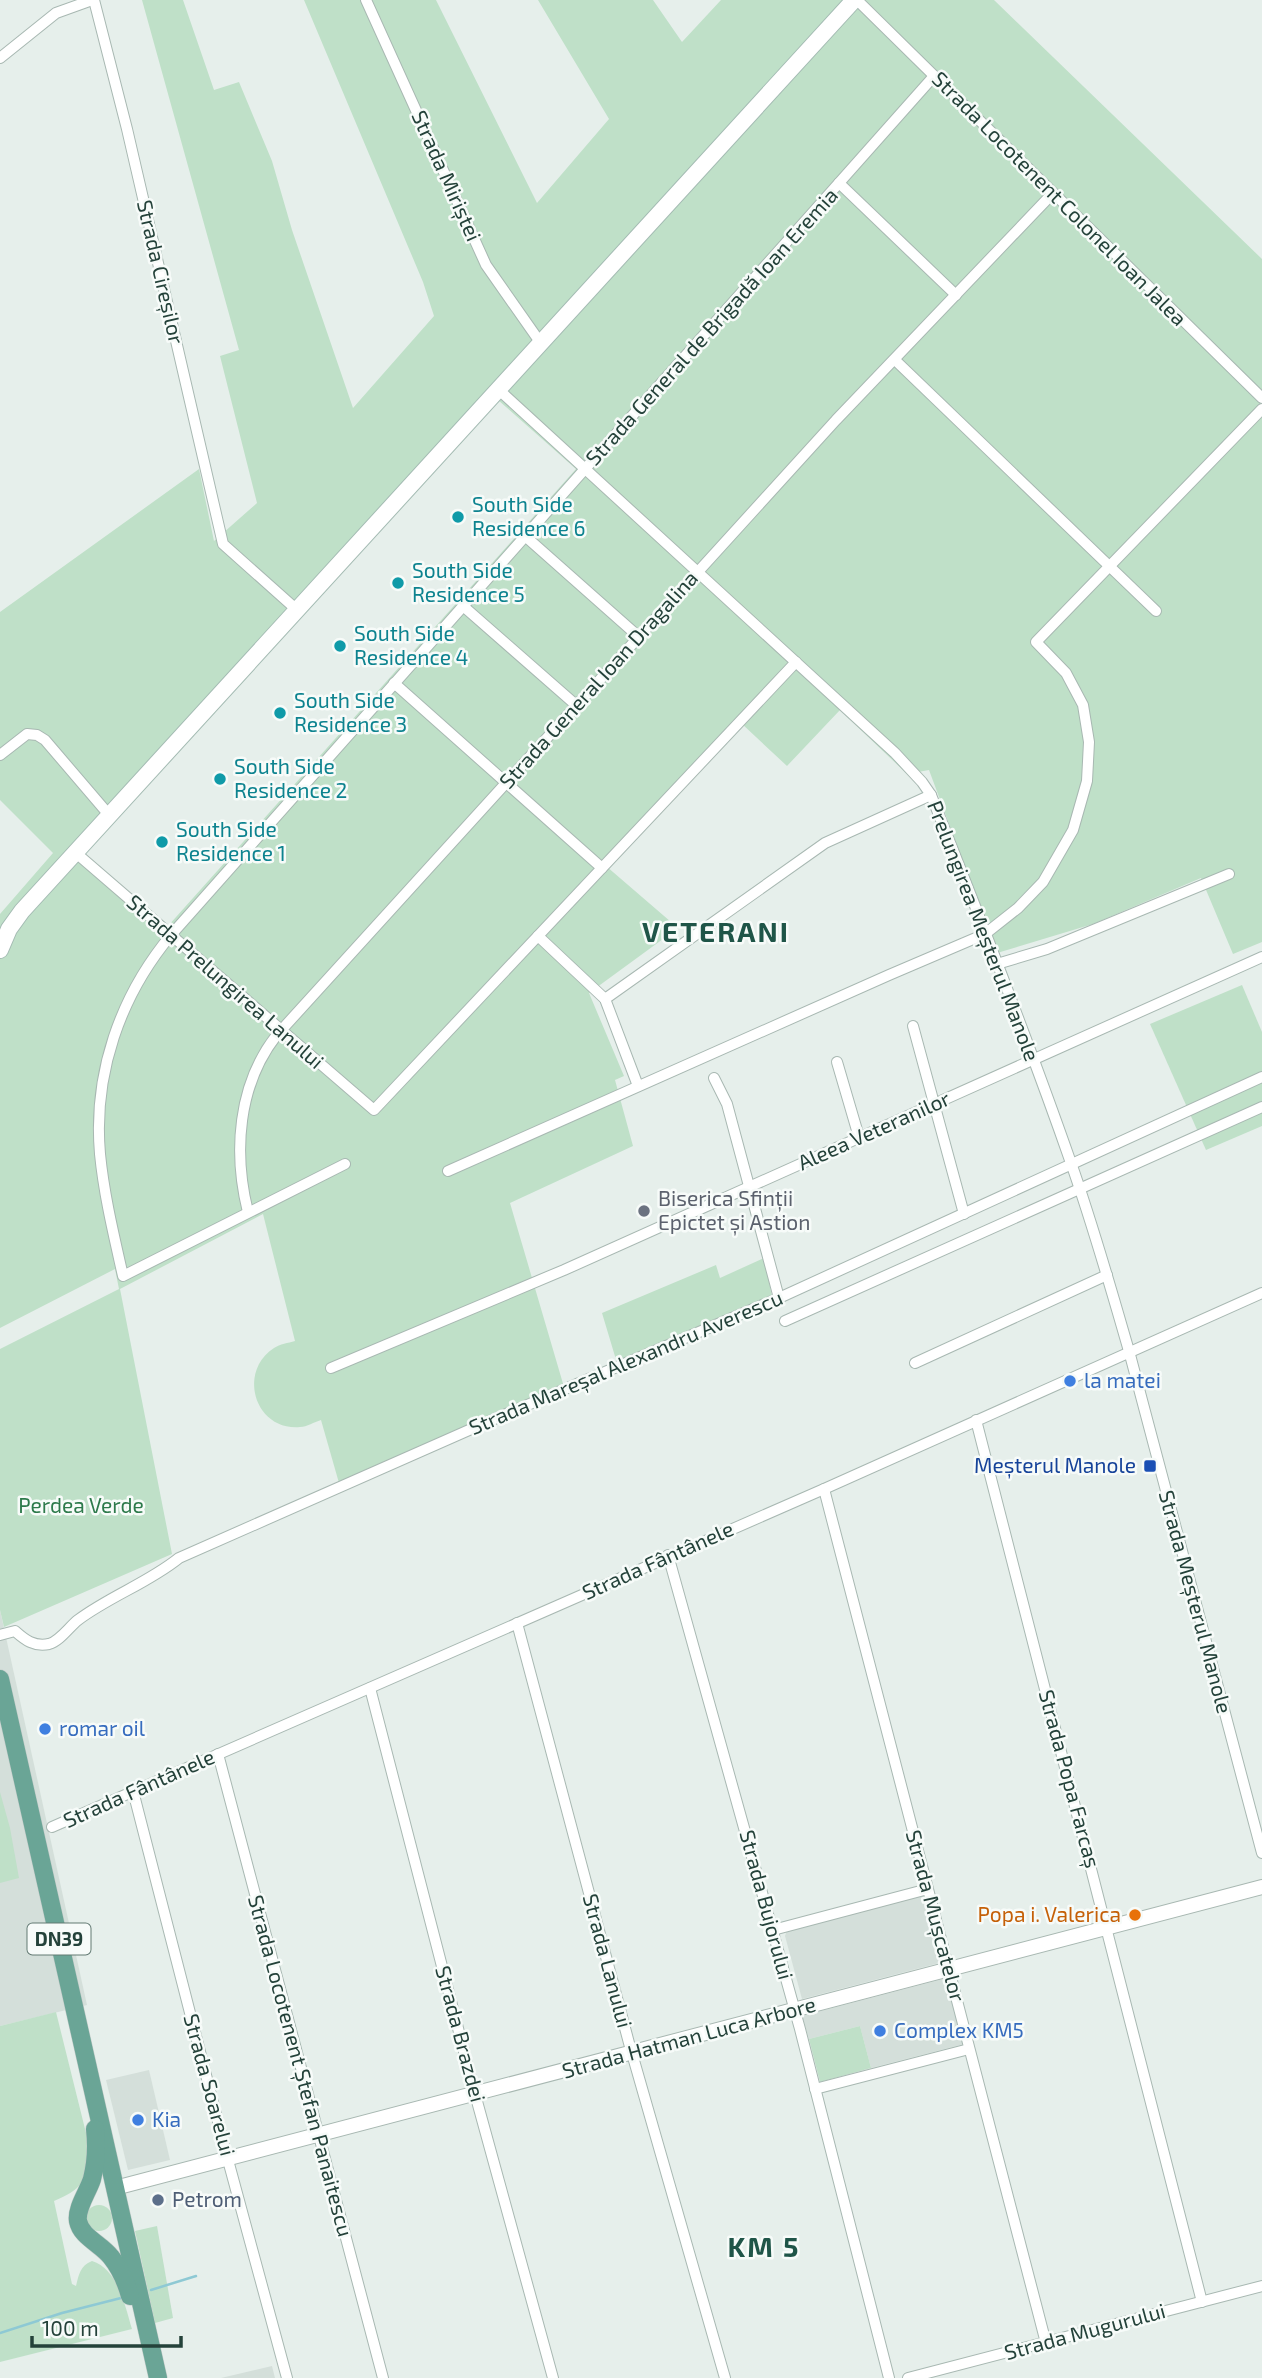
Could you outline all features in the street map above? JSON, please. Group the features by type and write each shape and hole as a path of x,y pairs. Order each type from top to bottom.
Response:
{"main road":[{"path":"0,950 9,929 22,911 855,0"},
{"name":"DN39","path":"0,1679 158,2378"},
{"name":"DN39","path":"0,1718 94,2124 94,2169 78,2215 80,2229 85,2234"},
{"path":"83,2203 115,2188"},
{"path":"85,2234 92,2238 106,2239 116,2232 123,2221"},
{"path":"85,2234 109,2254 125,2282 150,2378"}],"street":[{"path":"0,58 56,13 93,0"},
{"name":"Strada Cireșilor","path":"93,0 127,130 223,544 297,610"},
{"name":"Strada Miriștei","path":"366,0 486,265 540,342"},
{"name":"Strada Locotenent Colonel Ioan Jalea","path":"855,0 1262,398"},
{"name":"Strada General de Brigadă Ioan Eremia","path":"248,1212 123,1276 107,1204 100,1152 101,1099 111,1041 124,1008 151,958 934,76"},
{"path":"839,183 956,296"},
{"name":"Strada General Ioan Dragalina","path":"248,1212 244,1196 241,1143 246,1096 260,1058 281,1030 836,420 1053,193"},
{"path":"895,360 1156,611"},
{"name":"Prelungirea Meșterul Manole","path":"498,388 910,768 931,795 1072,1165 1129,1352"},
{"path":"448,1171 985,934 1018,908 1043,882 1073,830 1087,781 1089,741 1083,705 1066,673 1036,642 1262,409"},
{"path":"525,536 639,637"},
{"path":"463,606 576,705"},
{"path":"638,1086 605,999 538,936 796,662"},
{"path":"394,683 602,868"},
{"path":"0,755 27,734 37,734 110,816"},
{"path":"605,999 825,843 931,795"},
{"name":"Strada Prelungirea Lanului","path":"76,853 374,1110 538,936"},
{"path":"997,964 1047,949 1229,874"},
{"name":"Aleea Veteranilor","path":"331,1368 564,1270 1262,957"},
{"path":"913,1026 964,1214"},
{"path":"836,1062 859,1137"},
{"name":"Strada Mareșal Alexandru Averescu","path":"0,1635 15,1632 27,1642 54,1642 78,1620 112,1598 158,1575 179,1558 779,1298 1262,1077"},
{"path":"714,1078 727,1104 779,1298"},
{"name":"Strada Mareșal Alexandru Averescu","path":"785,1321 1262,1107"},
{"path":"248,1212 345,1164"},
{"path":"915,1363 1107,1275"},
{"name":"Strada Fântânele","path":"52,1826 824,1489 1262,1293"},
{"name":"Strada Meșterul Manole","path":"1129,1352 1262,1853"},
{"name":"Strada Popa Farcaș","path":"976,1420 1202,2302"},
{"name":"Strada Mușcatelor","path":"824,1489 1046,2343"},
{"name":"Strada Bujorului","path":"668,1555 795,2010 889,2378"},
{"name":"Strada Lanului","path":"517,1623 632,2053 725,2378"},
{"name":"Strada Brazdei","path":"370,1688 475,2094 553,2378"},
{"name":"Strada Locotenent Ștefan Panaitescu","path":"218,1754 383,2378"},
{"name":"Strada Soarelui","path":"133,1791 227,2158 287,2378"},
{"name":"Strada Hatman Luca Arbore","path":"115,2188 1262,1887"},
{"path":"773,1930 928,1889"},
{"path":"815,2089 969,2049"},
{"name":"Strada Mugurului","path":"908,2378 1262,2286"}],"shaded area":[{"path":"0,1610 87,2005 0,2026"},
{"path":"925,1894 943,1962 802,1999 785,1936 787,1930"},
{"path":"947,1978 964,2044 871,2068 860,2026 809,2039 802,2016"},
{"path":"149,2070 170,2160 128,2170 106,2080"},
{"path":"272,2366 275,2378 221,2378"}],"green space":[{"name":"Perdea Verde","path":"142,0 183,0 214,90 239,82 272,161 292,230 353,408 434,316 423,282 304,0 436,0 537,203 609,119 538,0 653,0 682,42 721,0 994,0 1262,259 1262,942 1233,954 1201,878 1093,924 997,953 929,770 907,774 840,710 787,766 741,723 606,866 678,928 589,993 624,1076 615,1080 633,1146 510,1203 564,1387 339,1483 321,1420 303,1427 284,1426 272,1420 262,1410 256,1398 256,1371 263,1358 276,1347 295,1341 263,1214 120,1289 172,1554 4,1627 0,1610 0,1349 119,1289 115,1269 0,1328 0,914 53,853 0,800 0,612 199,469 214,541 257,503 220,356 239,350","holes":["498,400 576,469 168,926 81,857"]},
{"path":"1242,985 1262,1032 1262,1126 1206,1150 1150,1024"},
{"path":"764,1258 772,1296 617,1363 602,1313 716,1265 720,1278"},
{"path":"0,1792 19,1878 0,1883"},
{"path":"56,2012 89,2153 88,2171 80,2185 54,2201 72,2284 76,2286 81,2271 88,2263 92,2261 101,2265 119,2289 132,2329 0,2362 0,2026"},
{"path":"860,2026 871,2068 820,2082 809,2039"},
{"path":"99,2205 108,2209 112,2218 108,2227 99,2231 90,2227 86,2218 90,2209"},
{"path":"157,2226 173,2318 155,2323 135,2231"}],"waterway":[{"path":"151,2290 196,2276"},
{"path":"0,2333 121,2298"}],"place":[{"name":"South Side Residence 6","path":"458,517"},
{"name":"South Side Residence 5","path":"398,583"},
{"name":"South Side Residence 4","path":"340,646"},
{"name":"South Side Residence 3","path":"280,713"},
{"name":"South Side Residence 2","path":"220,779"},
{"name":"South Side Residence 1","path":"162,842"},
{"name":"Biserica Sfinții Epictet și Astion","path":"644,1211"},
{"name":"la matei","path":"1070,1381"},
{"name":"Meșterul Manole","path":"1150,1466"},
{"name":"romar oil","path":"45,1729"},
{"name":"Popa i. Valerica","path":"1135,1915"},
{"name":"Complex KM5","path":"880,2031"},
{"name":"Kia","path":"138,2120"},
{"name":"Petrom","path":"158,2200"}],"district":[{"name":"VETERANI","path":"716,932"},
{"name":"KM 5","path":"764,2247"}]}
